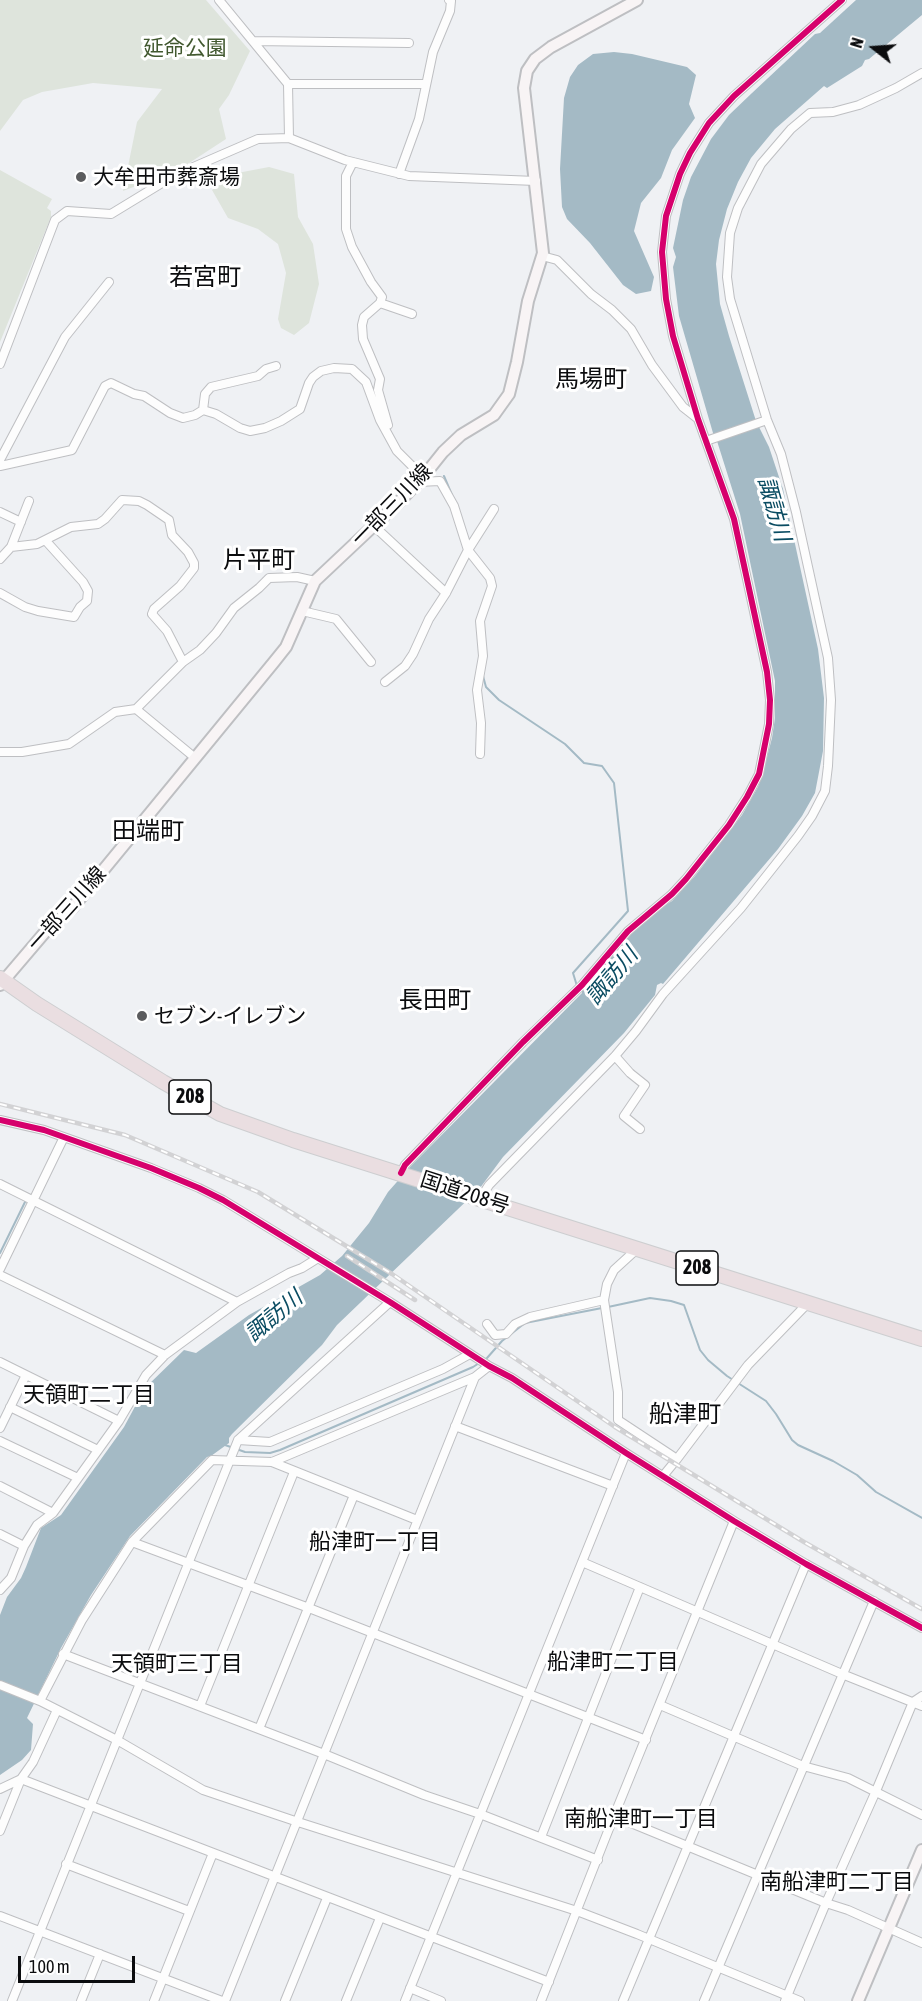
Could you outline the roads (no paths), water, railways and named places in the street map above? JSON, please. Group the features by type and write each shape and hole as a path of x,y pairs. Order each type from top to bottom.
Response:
{"highway":[{"name":"国道208号","path":"1,981 163,1082 220,1113 292,1140 922,1339"}],"main road":[{"name":"一部三川線","path":"1,981 46,931 73,907 274,662 286,646 315,581 421,480 442,452 461,435 494,415 509,394 528,301 542,256 536,181 524,88 527,71 535,59 551,47 637,0"},
{"path":"858,2001 922,1850"}],"street":[{"path":"219,0 288,84 289,138"},
{"path":"228,9 231,0"},
{"path":"399,174 419,119 433,52 450,11 451,1 449,0"},
{"path":"404,1174 405,1166 582,985 628,931 687,879 729,825 759,774 770,699 767,672 734,519 698,419 673,336 666,299 662,252 666,216 672,197 690,153 709,123 734,96 842,0"},
{"path":"253,41 409,43"},
{"path":"476,1197 615,1056 663,994 741,908 798,836 825,791 831,700 828,658 782,454 767,420 730,299 728,261 730,233 738,208 761,164 791,129 810,113 833,112 858,105 922,74"},
{"path":"288,84 425,84"},
{"path":"0,364 56,220 66,211 111,214 175,174 258,139 289,138 353,162 409,176 536,181"},
{"path":"353,162 346,176 346,228 352,246 371,282 382,297 380,303 364,317 362,325 363,339 380,379 379,398 393,436 392,443"},
{"path":"542,256 557,260 631,329 652,365 683,407 698,419"},
{"path":"0,460 65,337 109,282"},
{"path":"380,303 412,314"},
{"path":"203,410 205,394 211,387 258,376 266,369 276,366"},
{"path":"0,466 72,450 105,386 111,383 134,394 144,396 170,413 183,418 203,410 250,431 281,421 300,409 309,383 321,371 334,368 352,369 366,382 380,420 392,443 421,480 440,481 454,506 468,550 490,578 492,586 480,621 483,649 477,690 481,723 480,754"},
{"path":"706,441 767,420"},
{"path":"11,547 46,541 71,527 98,524 122,500 139,501 169,520 172,535 188,552 194,568 180,586 154,609 152,614 167,631 183,662"},
{"path":"0,559 11,547 28,501"},
{"path":"385,682 405,666 468,550 494,509"},
{"path":"0,512 21,522"},
{"path":"374,526 446,593"},
{"path":"0,593 32,609 74,617 87,601 88,591 83,582 46,541"},
{"path":"0,752 22,752 69,744 116,712 136,709 183,662 200,650 234,608 269,578 297,577 315,581"},
{"path":"302,612 336,619 371,662"},
{"path":"136,709 195,757"},
{"path":"615,1056 645,1085 624,1116 640,1129"},
{"path":"0,1120 44,1130 151,1168 199,1188 249,1215 554,1405 626,1454 734,1521 922,1628"},
{"path":"0,1269 64,1137"},
{"path":"0,1184 237,1302"},
{"path":"637,1249 614,1270 607,1284 604,1300 618,1392 618,1420 677,1459"},
{"path":"0,1590 9,1580 24,1546 38,1525 53,1513 118,1421 146,1375 165,1355 237,1302 318,1258"},
{"path":"0,1275 165,1355"},
{"path":"487,1324 495,1335 506,1334 515,1324 530,1317 604,1300"},
{"path":"12,2001 238,1440 390,1302"},
{"path":"663,1476 748,1365 808,1303"},
{"path":"238,1440 270,1442 443,1369 470,1353"},
{"path":"0,1362 118,1421"},
{"path":"272,1462 475,1377 489,1366"},
{"path":"0,1428 26,1375"},
{"path":"0,1916 224,2001 298,1822 371,1633 475,1377"},
{"path":"10,1407 98,1450"},
{"path":"455,1426 613,1486"},
{"path":"0,1441 78,1478"},
{"path":"405,2001 626,1454"},
{"path":"39,1700 82,1620 132,1542 212,1460 272,1462 417,1520"},
{"path":"200,1706 294,1472"},
{"path":"0,1486 53,1513"},
{"path":"260,1730 354,1495"},
{"path":"542,2001 614,1816 734,1521"},
{"path":"0,1534 24,1546"},
{"path":"132,1542 309,1608 646,1740"},
{"path":"582,1562 922,1706"},
{"path":"623,2001 806,1564"},
{"path":"0,1575 9,1580"},
{"path":"541,1838 640,1587"},
{"path":"704,2001 874,1601"},
{"path":"63,1654 324,1754 424,1795 598,1860"},
{"path":"0,1685 39,1700 117,1740 203,1790 577,1911 786,1998 800,2001"},
{"path":"786,1998 913,1702 922,1696"},
{"path":"660,1705 803,1766 848,1778 922,1815"},
{"path":"0,1831 21,1779 33,1762 57,1710"},
{"path":"0,1789 21,1779 549,1982"},
{"path":"614,1816 826,1904 848,1910 922,1943"},
{"path":"154,2001 213,1853"},
{"path":"66,1864 189,1911"},
{"path":"285,2001 327,1898"},
{"path":"345,2001 380,1918"},
{"path":"81,2001 100,1954"},
{"path":"410,1988 441,2001"}],"water":[{"name":"諏訪川","path":"856,0 922,0 922,15 865,60 862,66 827,88 824,86 775,129 751,158 727,209 716,264 720,304 729,336 756,421 769,447 783,489 818,649 824,698 823,751 815,793 802,816 778,849 663,984 657,985 655,995 624,1033 503,1157 480,1188 337,1325 322,1345 232,1434 229,1443 207,1457 130,1536 91,1595 61,1648 27,1718 33,1724 31,1750 22,1760 0,1775 0,1615 7,1597 21,1578 41,1528 61,1515 124,1427 145,1388 184,1350 196,1353 249,1315 320,1275 342,1256 369,1223 388,1192 411,1166 582,993 581,989 584,989 609,957 616,956 627,938 653,913 672,901 695,876 742,815 758,787 772,738 775,718 775,681 740,514 713,433 679,316 673,267 676,257 673,248 683,200 691,177 711,139 729,115 815,34 820,33"},
{"path":"614,52 687,67 696,75 689,104 695,118 672,150 661,178 641,203 634,231 654,277 651,291 636,294 623,285 590,243 567,219 562,207 560,169 564,98 570,77 578,65 593,54"}],"waterway":[{"path":"444,476 452,495"},
{"name":"諏訪川","path":"483,676 486,687 499,700 565,744 584,763 602,766 614,783 628,911 573,973 577,986"},
{"path":"0,1253 25,1202"},
{"path":"608,1307 650,1298 684,1305 700,1350 727,1376 766,1401 792,1440 857,1475 876,1492 922,1518"},
{"path":"225,1445 245,1452 270,1453 280,1450 473,1367 487,1358 502,1341 525,1323 602,1308"}],"railway":[{"path":"0,1104 125,1135 258,1192 392,1274 615,1427 804,1542 922,1609"},
{"path":"347,1256 415,1300"}],"place":[{"name":"大牟田市葬斎場","path":"81,177"},
{"name":"セブン-イレブン","path":"142,1016"}],"district":[{"name":"若宮町","path":"205,277"},
{"name":"馬場町","path":"591,379"},
{"name":"片平町","path":"259,560"},
{"name":"田端町","path":"148,831"},
{"name":"長田町","path":"435,1000"},
{"name":"天領町二丁目","path":"89,1395"},
{"name":"船津町","path":"685,1414"},
{"name":"船津町一丁目","path":"375,1542"},
{"name":"船津町二丁目","path":"613,1662"},
{"name":"天領町三丁目","path":"177,1664"},
{"name":"南船津町一丁目","path":"641,1819"},
{"name":"南船津町二丁目","path":"837,1882"}],"park label":[{"name":"延命公園","path":"185,48"}]}
